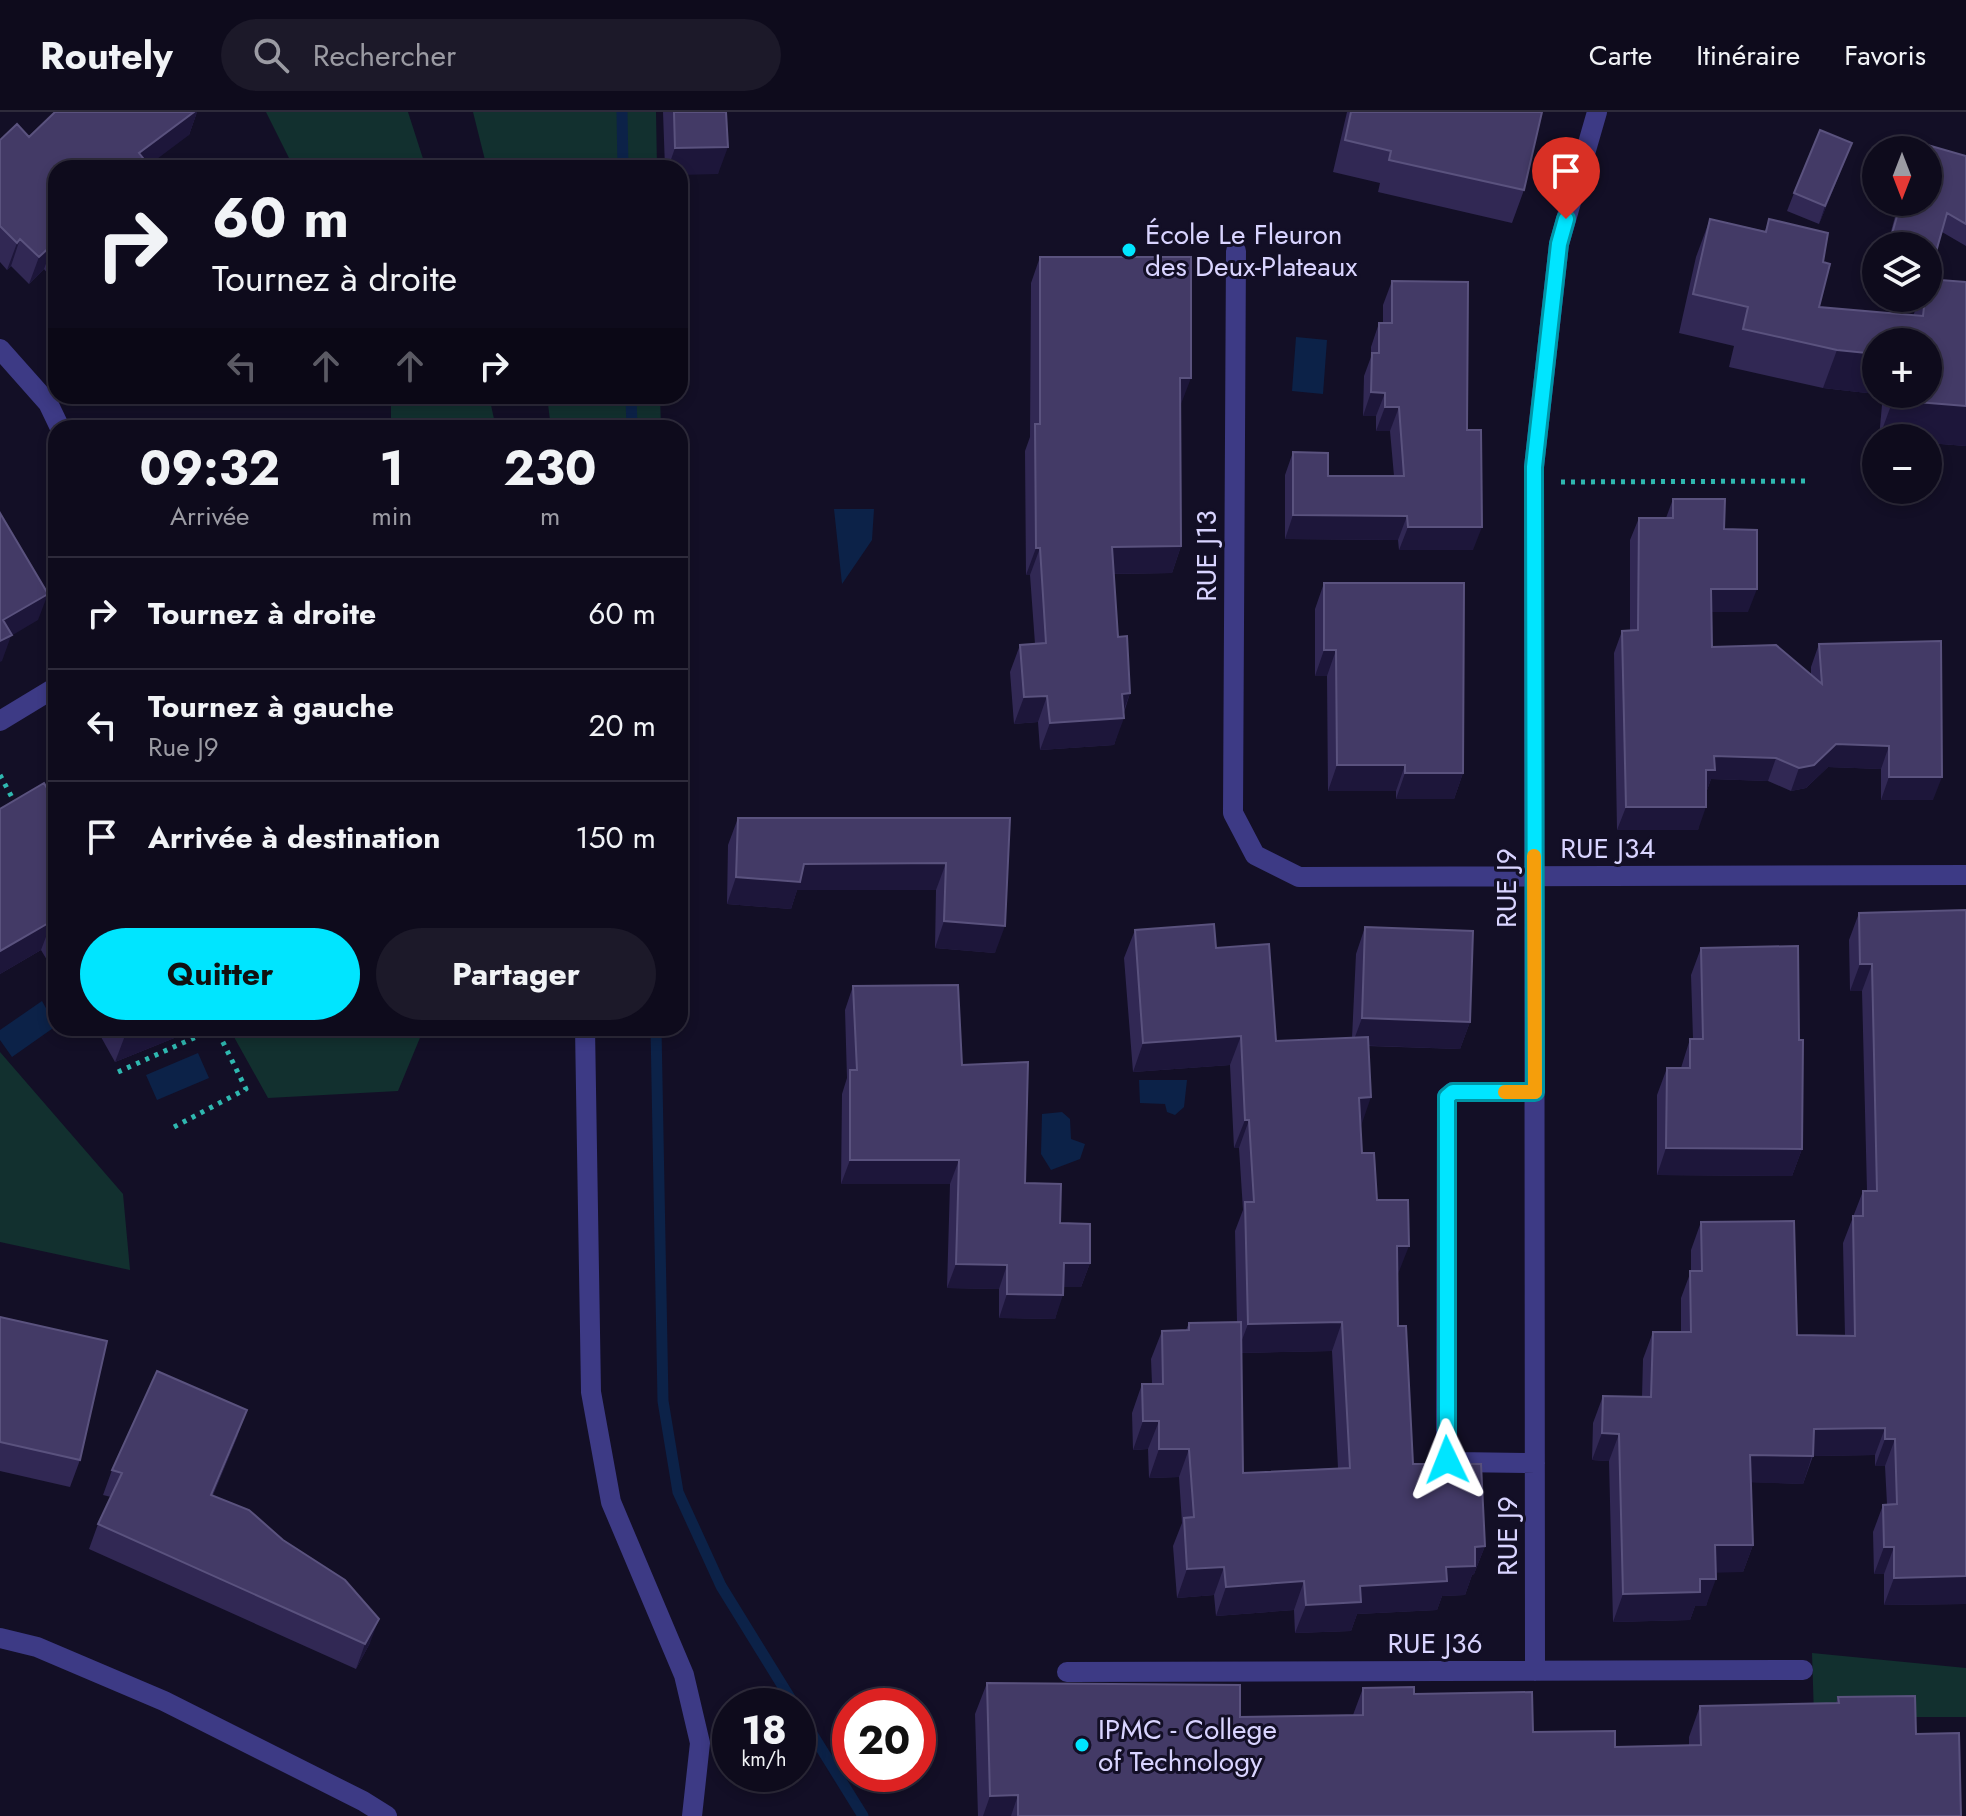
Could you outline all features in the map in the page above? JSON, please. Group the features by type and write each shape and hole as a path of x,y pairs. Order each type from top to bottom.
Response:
{"street":[{"name":"RUE J9","path":"1535,1671 1534,482 1559,244 1597,112"},
{"name":"RUE J13","path":"1236,251 1233,813 1255,855"},
{"path":"0,349 48,403"},
{"path":"0,721 48,692"},
{"name":"RUE J34","path":"1255,855 1299,877 1966,875"},
{"path":"585,1036 591,1392 611,1502 684,1675 691,1702 700,1743 692,1816"},
{"path":"1535,1092 1453,1092 1447,1097 1446,1452 1447,1460 1455,1462 1535,1463"},
{"path":"0,1638 37,1647 164,1701 387,1816"},
{"name":"RUE J36","path":"1067,1672 1803,1670"}],"path":[{"path":"1534,482 1808,481"},
{"path":"0,775 22,816"},
{"path":"118,1072 198,1036"},
{"path":"174,1127 246,1089 220,1036"}],"green space":[{"path":"266,112 408,112 423,160 290,160"},
{"path":"473,112 656,112 657,160 485,160"},
{"path":"391,404 491,404 494,420 391,420"},
{"path":"548,404 660,404 661,420 550,420"},
{"path":"233,1036 421,1036 398,1091 268,1098"},
{"path":"0,1052 123,1194 130,1270 0,1242"},
{"path":"1812,1653 1966,1668 1966,1717 1814,1717"}],"water":[{"path":"1296,337 1327,340 1323,394 1292,391"},
{"path":"834,509 874,509 872,540 842,584"},
{"path":"42,1001 48,1012 48,1032 12,1057 0,1040 0,1030"},
{"path":"198,1053 209,1078 157,1100 146,1075"},
{"path":"1139,1080 1187,1080 1184,1107 1175,1115 1167,1112 1165,1104 1140,1103"},
{"path":"1062,1112 1070,1119 1071,1139 1085,1144 1080,1159 1051,1170 1041,1154 1042,1114"}],"building":[{"path":"55,112 194,112 139,153 145,160 48,160 48,249 39,257 20,239 17,243 0,226 0,140 17,124 29,137"},
{"path":"674,112 726,112 728,147 675,148"},
{"path":"1351,112 1542,112 1524,190 1389,160 1391,151 1345,140"},
{"path":"1820,130 1852,143 1825,206 1794,193"},
{"path":"1942,149 1966,156 1966,224 1947,213 1942,232 1893,232 1897,216 1942,216"},
{"path":"1710,219 1766,232 1769,219 1828,233 1823,262 1830,264 1819,307 1923,316 1923,312 1942,312 1942,280 1966,282 1966,406 1942,404 1942,328 1862,328 1862,353 1837,350 1743,329 1748,307 1693,294"},
{"path":"1040,257 1191,257 1191,378 1180,378 1181,546 1112,547 1118,637 1127,636 1130,693 1122,694 1124,718 1050,723 1047,696 1024,697 1020,645 1046,643 1040,548 1036,548 1035,424 1040,424"},
{"path":"1392,281 1468,282 1467,430 1481,430 1482,527 1408,527 1407,516 1293,515 1293,452 1328,453 1328,476 1404,476 1399,407 1385,407 1385,393 1371,392 1372,353 1379,353 1379,323 1392,323"},
{"path":"1673,499 1725,499 1724,529 1757,530 1757,589 1711,589 1712,647 1776,645 1822,684 1819,644 1941,641 1942,777 1889,777 1889,746 1836,744 1814,765 1799,768 1776,758 1714,756 1715,770 1706,770 1706,807 1626,807 1622,631 1638,630 1639,518 1673,518"},
{"path":"0,513 48,594 3,620 12,635 0,641"},
{"path":"1324,583 1464,583 1463,773 1405,773 1405,765 1337,765 1336,650 1324,650"},
{"path":"44,783 48,790 48,923 0,951 0,809"},
{"path":"738,818 1010,818 1005,926 944,921 946,863 804,864 800,882 736,877"},
{"path":"1966,910 1966,1576 1894,1578 1894,1547 1884,1547 1883,1505 1897,1504 1895,1439 1885,1439 1885,1428 1814,1429 1813,1456 1750,1455 1753,1545 1715,1545 1716,1579 1700,1579 1700,1592 1623,1594 1619,1434 1602,1433 1603,1396 1651,1397 1653,1332 1691,1332 1690,1271 1702,1271 1701,1222 1794,1221 1797,1335 1855,1336 1853,1216 1863,1216 1863,1191 1877,1191 1872,964 1860,964 1859,913"},
{"path":"1214,924 1216,948 1269,944 1276,1041 1368,1037 1371,1097 1359,1098 1362,1153 1374,1153 1377,1200 1408,1200 1409,1246 1397,1246 1398,1326 1406,1326 1413,1464 1481,1464 1485,1546 1475,1547 1475,1566 1446,1567 1447,1581 1360,1586 1361,1602 1306,1605 1304,1581 1226,1587 1224,1567 1187,1569 1184,1518 1194,1517 1189,1449 1159,1449 1159,1421 1143,1421 1142,1384 1163,1384 1162,1331 1189,1330 1189,1323 1241,1322 1243,1473 1350,1468 1342,1322 1248,1324 1245,1202 1254,1202 1249,1120 1245,1120 1241,1036 1143,1043 1135,930"},
{"path":"1365,927 1473,931 1470,1022 1362,1018"},
{"path":"1798,946 1799,1040 1803,1040 1802,1149 1666,1148 1667,1068 1690,1068 1690,1039 1703,1039 1701,948"},
{"path":"958,985 962,1065 1028,1062 1025,1183 1061,1184 1060,1223 1090,1224 1090,1263 1064,1263 1063,1295 1007,1294 1007,1265 956,1264 959,1160 850,1160 850,1070 857,1070 853,986"},
{"path":"0,1317 107,1341 80,1460 0,1442"},
{"path":"157,1371 247,1410 211,1495 249,1510 283,1540 345,1580 379,1619 365,1644 98,1524 122,1473 112,1470"},
{"path":"987,1683 1240,1685 1240,1717 1363,1715 1363,1688 1414,1687 1414,1694 1532,1692 1533,1732 1615,1731 1615,1747 1701,1745 1700,1706 1839,1703 1838,1697 1915,1696 1916,1734 1959,1733 1961,1816 1018,1816 1018,1795 990,1796"}],"waterway":[{"path":"622,112 623,160"},
{"path":"631,404 632,420"},
{"path":"656,1036 663,1401 678,1492 721,1586 784,1688"},
{"path":"816,1740 863,1816"}],"slow traffic":[{"path":"1505,1092 1535,1092 1534,856"}],"place":[{"name":"École Le Fleuron des Deux-Plateaux","path":"1129,250"},
{"name":"IPMC - College of Technology","path":"1082,1745"}],"route":[{"path":"1447,1460 1447,1097 1453,1092 1535,1092 1534,467 1559,244 1566,219"}]}
